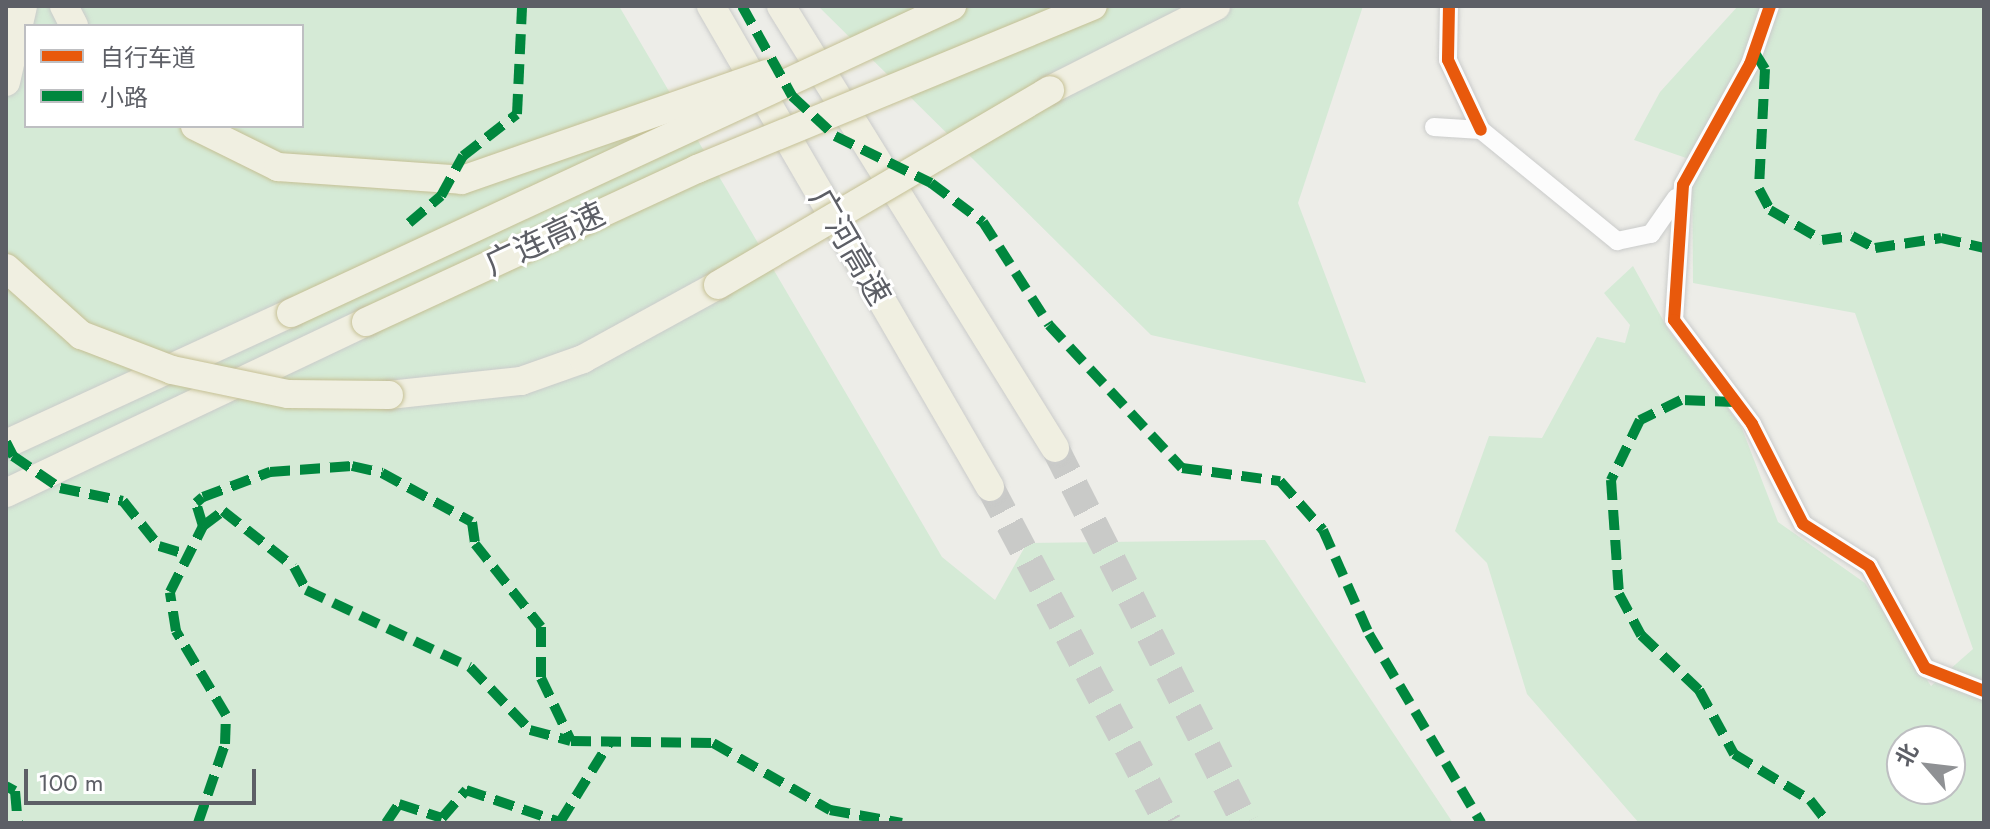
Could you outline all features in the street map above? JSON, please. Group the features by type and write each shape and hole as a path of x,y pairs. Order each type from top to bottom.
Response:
{"highway":[{"path":"6,82 23,6"},
{"path":"64,6 73,24"},
{"name":"广河高速","path":"711,6 990,487"},
{"path":"781,6 945,265 1055,448"},
{"name":"广连高速","path":"6,444 147,381 852,49 952,6"},
{"name":"广连高速","path":"6,493 160,425 366,322 697,169 1093,6"},
{"path":"6,268 81,335 172,370 288,394 389,395 521,381 583,359 718,285 1050,90 1216,6"},
{"path":"199,128 278,167 462,180 514,167 690,96 852,49"}],"street":[{"path":"1449,6 1448,60 1481,130 1617,241 1651,234 1683,185 1750,64 1770,6"},
{"path":"1434,127 1481,130"},
{"path":"1683,185 1674,320 1752,424 1803,524 1869,566 1925,668 1984,691"}],"green space":[{"path":"6,6 619,6 942,557 995,600 1027,543 1265,540 1453,823 6,823"},
{"path":"818,6 1363,6 1298,203 1366,383 1151,335"},
{"path":"1738,6 1984,6 1984,823 1639,823 1527,694 1487,563 1455,531 1489,436 1542,438 1597,337 1625,343 1630,325 1604,293 1633,266 1668,329 1741,426 1778,522 1865,583 1931,686 1973,649 1855,313 1693,283 1692,160 1634,140 1660,92"}],"tunnel":[{"path":"1055,448 1245,823"},
{"path":"990,487 1168,823"}],"marked path":[{"path":"409,223 441,196 463,156 517,114 522,6"},
{"path":"742,6 792,96 835,136 931,183 983,222 1049,325 1182,468 1280,481 1323,530 1369,634 1481,823"},
{"path":"1755,53 1765,69 1759,189 1770,210 1822,240 1852,236 1875,248 1941,238 1984,248"},
{"path":"1735,402 1681,400 1640,420 1611,480 1619,594 1641,635 1699,690 1734,754 1810,800 1828,823"},
{"path":"6,442 13,456 60,488 123,501 159,546 185,554"},
{"path":"203,526 196,503 203,497 270,472 352,466 382,473 472,522 475,544 541,627 541,678 571,741"},
{"path":"198,823 225,744 226,715 176,631 170,592 203,526 223,511 294,567 306,590 470,667 530,730 571,741 713,743 830,810 902,823"},
{"path":"386,823 399,804 442,818 466,790 560,822 611,740"},
{"path":"6,786 15,791 18,823"}],"cycle path":[{"path":"1449,6 1448,60 1481,130"},
{"path":"1770,6 1750,64 1683,185 1674,320 1752,424 1803,524 1869,566 1925,668 1984,691"}]}
